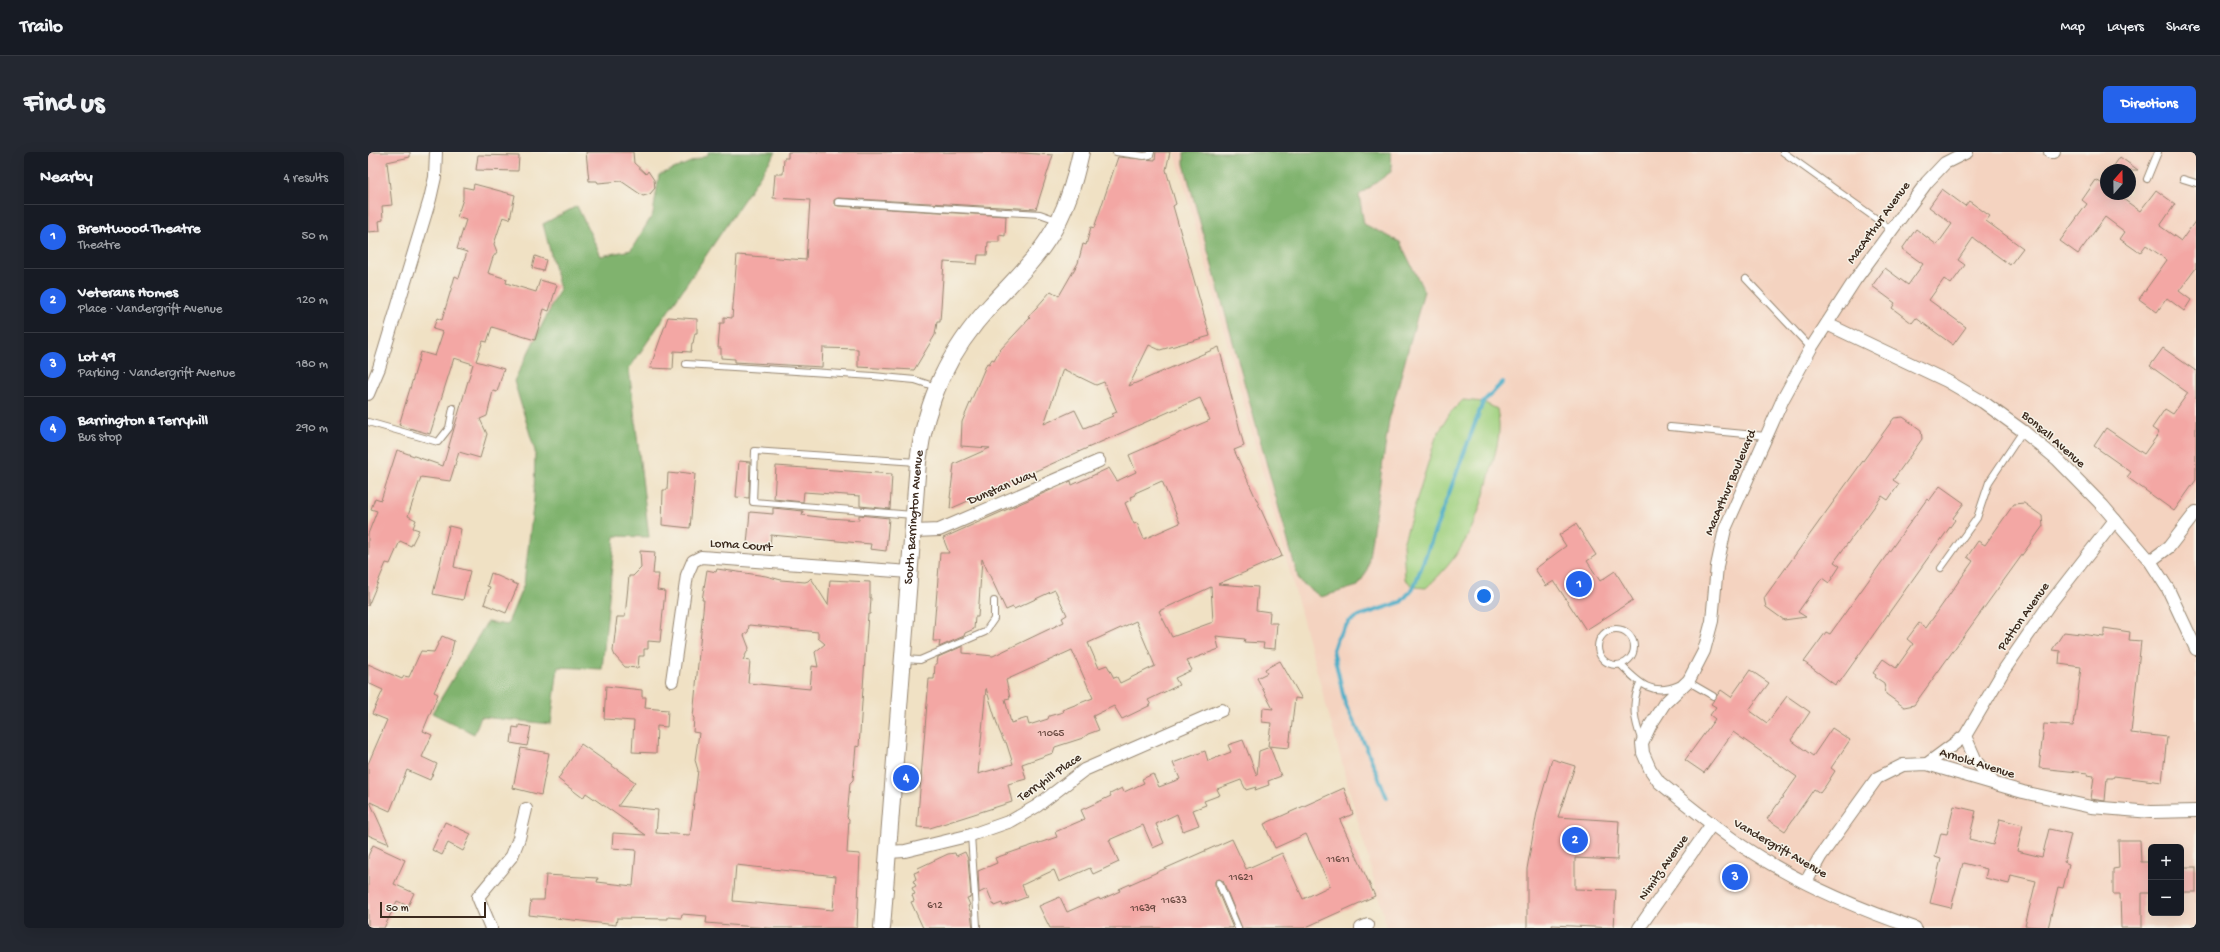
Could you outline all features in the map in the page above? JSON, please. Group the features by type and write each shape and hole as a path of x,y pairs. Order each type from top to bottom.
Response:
{"street":[{"path":"368,394 379,368 430,199 435,177 436,152"},
{"name":"South Barrington Avenue","path":"882,928 918,462 922,437 936,387 972,328 1029,265 1059,221 1069,200 1082,152"},
{"name":"MacArthur Avenue","path":"1827,324 1855,280 1927,182 1945,164 1967,152"},
{"name":"MacArthur Boulevard","path":"1642,743 1650,726 1664,704 1688,680 1704,651 1712,621 1718,558 1725,529 1783,399 1811,348 1827,324"},
{"name":"Bonsall Avenue","path":"1827,324 1947,381 1983,402 2023,431 2057,459 2115,520 2150,561 2168,589 2196,648"},
{"name":"Dunstan Way","path":"914,523 939,530 1099,461"},
{"path":"2150,561 2169,547 2196,512"},
{"name":"Patton Avenue","path":"1927,764 1965,736 2004,670 2048,606 2115,520"},
{"name":"Lorna Court","path":"672,681 687,575 693,561 701,557 910,572"},
{"name":"Terryhill Place","path":"888,852 905,851 971,835 1011,821 1026,813 1092,765 1222,710"},
{"path":"1965,736 1976,761 1992,781"},
{"name":"Vandergrift Avenue","path":"1642,743 1643,753 1650,769 1659,782 1742,846 1806,882 1871,912 1915,928"},
{"name":"Arnold Avenue","path":"1806,882 1820,858 1877,778 1903,765 1927,764 1992,781 2023,792 2091,807 2152,812 2196,812"},
{"path":"491,928 478,897 512,856 519,838 526,809"},
{"name":"Nimitz Avenue","path":"1639,928 1712,824"}],"lane":[{"path":"1116,152 1144,156 1150,155 1151,152"},
{"path":"1783,152 1892,230"},
{"path":"2147,179 2158,152"},
{"path":"2183,179 2196,183"},
{"path":"838,202 1040,214 1059,221"},
{"path":"1746,279 1811,348"},
{"path":"686,364 916,380 936,387"},
{"path":"368,422 438,442 449,428 453,408"},
{"path":"1670,427 1766,436"},
{"path":"1941,568 1977,518 1989,482 2023,431"},
{"path":"914,523 753,502 755,451 918,462"},
{"path":"903,659 920,660 985,632 994,619 994,601"},
{"path":"1621,665 1630,658 1634,647 1633,641 1631,636 1621,629 1609,630 1599,638 1597,650 1604,661 1609,664 1621,665 1640,684 1661,690 1670,689 1688,680 1713,696"},
{"path":"1640,684 1636,693 1634,710 1642,743"},
{"path":"971,835 977,926"},
{"path":"1219,883 1238,928"}],"shaded area":[{"path":"1175,152 2196,152 2196,928 1387,928"}],"green space":[{"path":"708,152 776,152 629,369 649,537 615,536 602,669 558,667 551,724 481,717 474,734 432,713 487,622 507,625 524,584 534,498 535,451 514,381 560,289 543,224 577,206 601,256 631,250 653,214 659,175 708,155"},
{"path":"1184,152 1391,152 1392,171 1359,195 1364,224 1400,242 1424,291 1389,420 1367,571 1358,586 1321,597 1299,581 1184,164"},
{"path":"1463,400 1483,402 1497,409 1499,433 1491,469 1475,520 1461,548 1440,575 1426,588 1414,587 1405,579 1403,544 1436,437 1450,413"}],"building":[{"path":"368,152 410,152 410,157 387,162 392,205 382,206 383,220 379,221 380,231 368,232"},
{"path":"586,152 633,152 634,163 646,174 648,171 654,180 655,188 650,194 643,196 621,181 598,183 597,181 589,181"},
{"path":"788,152 1008,152 1053,155 1036,209 838,198 834,200 834,204 838,206 1006,216 1005,236 999,235 999,242 988,242 987,255 978,255 977,264 944,262 940,322 937,322 935,335 914,370 858,367 858,349 823,348 822,367 735,362 735,359 721,358 721,348 718,348 720,323 724,323 724,317 732,318 737,255 806,260 810,200 773,198 775,174 783,174 784,158 788,158"},
{"path":"1156,152 1170,152 1166,170 1176,204 1173,206 1210,336 1160,350 1149,345 1129,386 1219,347 1244,446 1234,450 1282,556 1218,584 1258,587 1256,610 1270,612 1269,623 1277,623 1275,649 1263,648 1264,643 1244,642 1245,639 1216,636 1219,649 1187,661 1192,670 1175,678 1179,685 1148,700 1151,705 1122,719 1114,706 1093,716 1099,730 1088,734 1083,738 1055,747 1053,753 1022,764 1026,779 1008,784 1012,802 930,828 917,827 929,679 934,679 935,664 937,664 938,657 963,646 963,653 993,656 1064,622 1062,618 1067,615 1055,590 1014,609 1013,607 1006,610 982,559 978,617 975,617 974,629 965,633 964,636 939,647 940,641 933,641 940,553 949,553 943,538 1071,481 1072,485 1109,468 1117,481 1136,472 1129,455 1210,420 1200,398 950,509 954,464 990,448 961,446 962,422 987,363 989,364 992,359 994,360 999,351 1030,318 1028,317 1051,291 1059,296 1078,263 1083,244 1086,245 1091,227 1094,228 1118,157 1155,160","holes":["1063,369 1096,385 1104,382 1117,412 1112,414 1113,416 1084,428 1075,410 1044,424","1162,481 1180,523 1144,539 1137,523 1134,524 1125,503 1132,499 1131,497 1136,495 1135,493","1211,587 1213,622 1172,637 1159,611","1136,621 1155,666 1120,683 1117,677 1114,678 1107,665 1099,668 1088,643","1072,650 1093,698 1062,710 1063,712 1049,716 1048,719 1029,725 1027,718 1011,723 1005,699 1010,698 1006,680","986,688 999,730 1004,742 1006,742 1013,764 978,774"]},
{"path":"478,155 519,156 518,171 476,170"},
{"path":"2120,157 2130,164 2115,164"},
{"path":"2096,180 2100,182 2100,200 2124,200 2140,211 2156,190 2175,204 2160,226 2181,241 2196,220 2196,268 2179,291 2191,300 2184,311 2167,298 2157,312 2139,299 2167,260 2146,245 2140,253 2120,239 2125,232 2105,217 2078,254 2060,241 2087,204 2082,200"},
{"path":"474,184 515,195 510,219 503,217 494,244 497,252 493,257 488,273 507,279 506,283 536,292 540,280 557,285 549,311 544,309 535,340 492,327 487,342 483,341 476,361 504,369 497,392 493,391 487,416 480,419 487,434 480,458 459,452 450,481 421,477 408,516 416,520 413,528 419,530 411,546 400,541 390,564 386,563 368,606 368,534 377,511 371,509 375,498 381,500 397,450 443,466 473,364 454,358 430,434 399,425 421,352 435,356 443,332 433,329 437,318 442,320 455,276 459,278 467,252 457,249 466,220 457,217 463,199 463,187 473,189"},
{"path":"1942,189 1965,206 1969,201 1990,216 1986,221 2023,248 2010,265 1973,238 1958,260 1965,265 1951,284 1944,279 1929,300 1966,327 1953,345 1916,318 1912,323 1892,308 1895,303 1872,286 1885,268 1908,285 1923,264 1902,249 1916,229 1937,245 1952,224 1929,207"},
{"path":"535,256 546,260 543,271 532,268"},
{"path":"668,317 697,319 697,333 695,333 691,352 674,351 673,369 650,368"},
{"path":"2163,348 2196,371 2196,480 2174,511 2127,477 2131,472 2094,446 2106,428 2144,454 2159,433 2152,428 2165,409 2173,414 2188,393 2150,366"},
{"path":"1903,417 1921,430 1922,439 1893,480 1899,484 1888,500 1882,496 1834,562 1840,566 1829,583 1822,578 1798,612 1806,617 1784,620 1766,607 1764,598 1894,418"},
{"path":"739,461 750,462 749,498 736,497"},
{"path":"776,466 892,474 890,509 860,506 860,496 804,492 803,502 774,499"},
{"path":"679,472 695,474 690,528 662,525 663,490 667,490 668,473 678,474"},
{"path":"1940,486 1964,503 1953,518 1955,520 1839,683 1837,681 1835,685 1804,662 1826,632 1830,634 1927,499 1929,501"},
{"path":"2024,503 2042,516 2043,526 1914,705 1904,707 1886,694 1884,683 1875,677 1876,675 1873,673 1883,659 1896,668 1913,644 1907,639 1919,623 1926,628 1973,561 1967,557 1978,541 1985,545 2014,504"},
{"path":"773,508 803,511 802,515 828,518 859,520 859,515 889,518 886,551 870,549 871,544 771,535 770,546 747,544 750,512 773,514"},
{"path":"1576,524 1596,555 1587,561 1600,581 1615,571 1633,600 1586,630 1554,581 1546,586 1535,569 1566,546 1559,535"},
{"path":"449,526 461,529 454,567 470,571 463,600 433,594"},
{"path":"640,551 655,552 653,574 659,574 657,590 665,591 660,642 648,641 648,649 644,649 644,656 639,656 638,668 625,667 615,656 613,651 617,617 625,617 629,576 633,576 641,568"},
{"path":"717,569 766,576 781,580 805,582 811,578 828,605 830,580 870,582 870,614 868,614 859,747 856,746 853,780 850,783 847,817 849,819 847,853 860,854 857,928 768,928 706,923 707,916 682,914 681,918 668,917 668,919 617,918 616,925 529,915 531,900 544,900 546,875 598,878 597,882 633,886 636,850 612,848 613,833 646,835 586,793 583,798 558,779 581,744 635,782 618,806 658,810 656,833 690,835 698,770 695,760 699,733 693,732 693,717 704,600 702,600 707,570 716,572","holes":["749,625 818,632 818,638 825,644 815,652 818,667 812,666 810,689 748,683 750,661 743,660 749,648 744,635 748,632","736,865 836,876 833,910 733,901"]},
{"path":"491,573 518,585 506,613 484,604 490,587 487,586"},
{"path":"2104,628 2130,632 2129,640 2141,641 2131,733 2167,737 2162,782 2114,776 2113,778 2107,778 2105,801 2091,799 2094,776 2087,775 2088,773 2039,768 2044,724 2073,726 2081,667 2059,664 2060,651 2052,650 2064,632 2104,637"},
{"path":"442,636 454,641 450,658 434,692 438,694 423,731 432,735 422,757 437,764 430,780 407,770 390,811 370,802 389,844 368,835 368,764 387,720 372,714 383,690 368,683 368,664 402,679 404,676 409,677 421,651 434,652"},
{"path":"1280,661 1302,699 1295,698 1289,748 1268,746 1271,723 1262,722 1263,708 1273,709 1257,678 1267,673 1265,669"},
{"path":"1750,670 1769,683 1749,710 1767,723 1787,696 1810,712 1791,740 1813,756 1832,728 1850,740 1831,768 1835,771 1826,785 1820,793 1814,789 1785,831 1767,819 1797,777 1733,732 1704,773 1685,760 1715,719 1710,715 1716,707 1711,704 1721,690 1731,697"},
{"path":"606,686 642,690 642,697 646,697 645,708 668,710 667,727 657,726 656,753 632,752 634,721 604,719"},
{"path":"519,725 531,727 527,746 511,743 513,727 519,728"},
{"path":"1243,740 1257,776 1259,751 1270,747 1281,776 1268,781 1269,785 1255,790 1256,787 1246,790 1241,780 1217,789 1220,795 1204,801 1206,805 1193,810 1199,825 1183,831 1177,814 1156,824 1164,843 1153,848 1143,825 1109,840 1119,862 1093,874 1090,868 1059,882 1054,870 1022,885 1027,897 1003,906 1002,903 994,906 987,889 979,893 978,871 997,863 995,858 1057,837 1055,832 1085,819 1081,810 1111,796 1110,794 1122,788 1124,792 1144,783 1142,779 1153,774 1159,787 1180,779 1173,763 1205,751 1208,761 1231,752 1228,745"},
{"path":"521,748 549,753 541,795 513,788"},
{"path":"1552,759 1575,766 1558,817 1619,821 1617,860 1575,858 1575,889 1616,890 1614,928 1552,925 1553,928 1527,928 1527,869 1537,812"},
{"path":"1344,788 1353,814 1340,820 1375,896 1304,928 1242,928 1223,881 1219,879 1215,881 1215,885 1233,928 1050,928 1039,906 1060,897 1067,912 1099,898 1100,900 1120,891 1119,889 1232,839 1246,869 1282,853 1303,899 1330,886 1306,834 1275,848 1264,824"},
{"path":"1954,806 1976,811 1969,839 1993,845 2000,819 2023,825 2017,851 2042,857 2049,829 2071,834 2064,862 2069,864 2063,888 2058,887 2048,928 2025,926 2036,881 2011,875 2009,884 1985,878 1987,869 1963,863 1951,908 1930,903 1941,859 1935,857 1941,833 1947,834"},
{"path":"445,822 471,834 463,851 448,843 442,855 432,850"},
{"path":"2118,840 2140,840 2141,862 2148,862 2148,893 2142,893 2142,928 2121,928 2120,894 2113,894 2113,869 2119,868"},
{"path":"373,845 405,860 394,884 414,893 408,906 397,901 384,928 368,928 368,856"},
{"path":"965,852 968,859 971,897 967,898 970,905 968,906 971,913 973,928 923,928 911,902 914,901 912,895 915,894 912,888 916,886 913,881 916,879 914,873 919,871 918,868 948,854 955,853 956,856"},
{"path":"2184,867 2196,867 2196,892 2184,892"}],"waterway":[{"path":"1387,798 1367,749 1345,703 1333,650 1337,638 1349,622 1359,616 1401,602 1414,587 1483,402 1503,382"}],"place":[{"name":"Brentwood Theatre","path":"1579,584"},
{"name":"Barrington & Terryhill","path":"906,778"},
{"name":"Veterans Homes","path":"1575,840"},
{"name":"Lot 49","path":"1735,877"}]}
